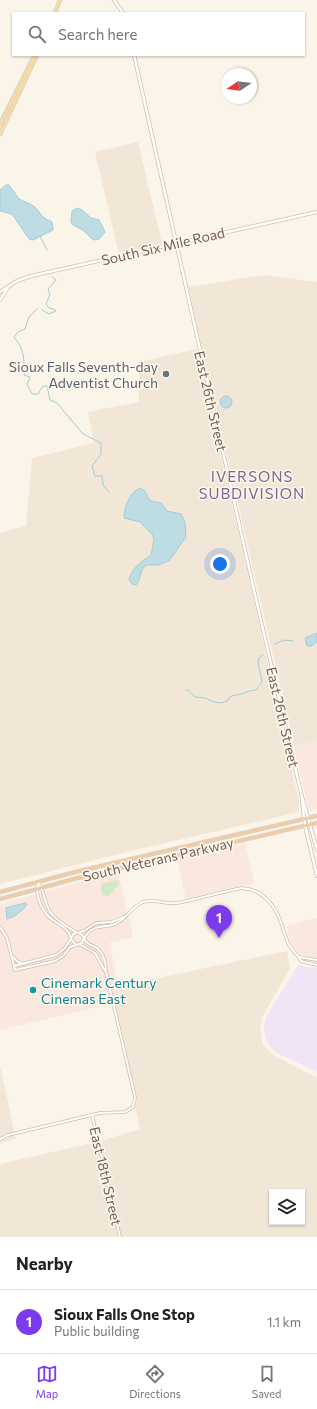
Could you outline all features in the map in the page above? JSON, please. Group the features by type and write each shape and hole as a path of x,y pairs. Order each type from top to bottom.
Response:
{"highway":[{"name":"South Veterans Parkway","path":"0,892 317,816"},
{"name":"South Veterans Parkway","path":"0,899 37,888 317,823"}],"main road":[{"path":"56,11 60,0"},
{"path":"56,11 63,0"},
{"path":"114,0 122,12"},
{"path":"0,124 35,56"},
{"path":"0,134 36,56"},
{"name":"East 26th Street","path":"134,56 200,354 287,734 301,793 311,824 317,850"},
{"name":"South Six Mile Road","path":"0,292 11,284 31,276 317,212"},
{"path":"0,300 11,284"},
{"name":"East 26th Street","path":"301,793 305,825 317,876"}],"street":[{"path":"0,1139 8,1135 104,1112 121,1113 128,1111 133,1107 135,1097 105,962 101,953 97,948 87,944 83,935 56,918 50,912 42,887 38,882"},
{"path":"38,882 37,888 41,906 50,918 67,929 72,942 76,945"},
{"path":"79,945 82,943 87,934 94,928 114,925 122,921 125,916 136,906 147,901 154,900 177,903 247,888 261,894 274,907 280,918 289,945 301,961 317,965"},
{"path":"14,966 27,964 58,954 66,947 73,934 84,931 94,924 112,922 125,916"},
{"path":"0,927 6,935 15,970 55,961 63,956 70,947 79,945 95,953 106,972"},
{"path":"11,952 17,962 27,964"},
{"path":"299,957 317,960"},
{"name":"East 18th Street","path":"91,1115 120,1237"}],"shaded area":[{"path":"138,142 162,244 119,254 95,152"},
{"path":"264,275 317,282 317,741 294,746 188,287"},
{"path":"197,349 270,672 268,674 299,801 299,812 135,850 0,884 0,533 26,526 32,458 94,443 88,412 139,402 139,362"},
{"path":"317,741 317,809 309,811 294,746"},
{"path":"245,843 254,883 186,899 177,859"},
{"path":"118,872 133,937 109,943 122,1001 0,1030 0,904"},
{"path":"317,918 317,958 313,958 301,954 290,942 287,926"},
{"path":"287,951 290,969 262,1017 260,1029 263,1045 273,1055 317,1078 317,1237 0,1237 0,1164 101,1141 140,1129 112,1003 122,1001 119,986"},
{"path":"299,964 306,967 317,968 317,1072 277,1053 272,1049 266,1040 264,1030 265,1021 268,1014"},
{"path":"0,1066 16,1139 0,1143"}],"green space":[{"path":"118,880 119,884 109,896 102,895 101,884"}],"water":[{"path":"6,185 9,185 19,199 34,206 44,218 52,222 53,230 33,240 29,239 12,214 0,211 0,190"},
{"path":"77,208 82,210 91,218 99,220 105,232 99,239 94,240 83,230 73,225 71,222 72,211"},
{"path":"226,396 230,398 232,402 230,406 226,408 222,406 220,402 222,398"},
{"path":"140,488 145,491 150,501 161,503 167,511 181,514 185,522 186,537 169,561 159,565 146,565 142,570 136,585 132,584 129,579 135,568 151,555 154,540 152,534 140,522 124,518 128,500 136,490"},
{"path":"317,633 317,642 311,646 307,646 305,638"},
{"path":"25,903 27,904 26,906 21,911 7,919 6,908"}],"waterway":[{"path":"40,236 47,250"},
{"path":"42,310 49,314 56,311 49,308 46,304 50,295 48,289 56,280 52,277"},
{"path":"37,309 29,317 25,329 18,332 14,337 22,351 24,359 24,375 30,377 27,384 32,394 38,394 43,386 47,386 50,400 57,403 83,434 101,443 101,454 92,466 95,476 102,476 103,485 109,492"},
{"path":"275,644 284,640 293,641"},
{"path":"186,690 188,690 195,697 205,698 221,703 227,701 231,696 256,690 262,682 258,662 259,658 263,655"}],"place":[{"name":"Sioux Falls Seventh-day Adventist Church","path":"166,374"},
{"name":"Sioux Falls One Stop","path":"219,938"},
{"name":"Cinemark Century Cinemas East","path":"33,990"}],"district":[{"name":"IVERSONS SUBDIVISION","path":"252,484"}]}
